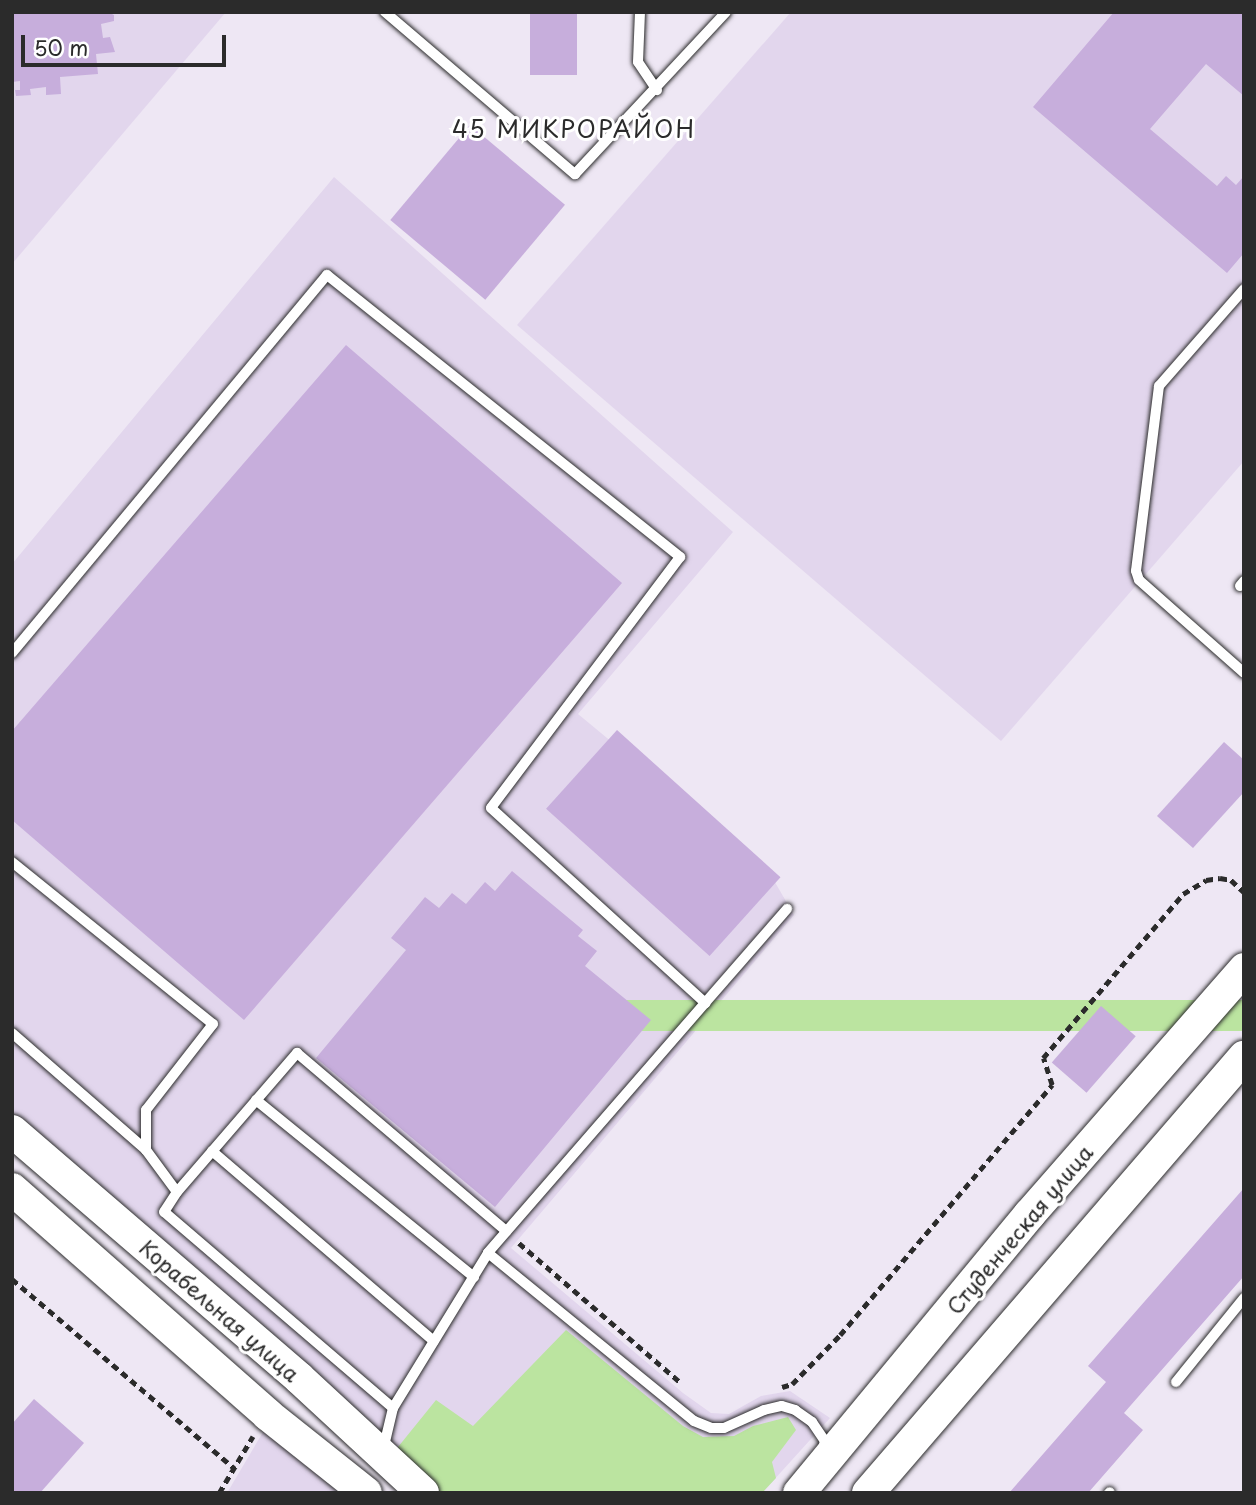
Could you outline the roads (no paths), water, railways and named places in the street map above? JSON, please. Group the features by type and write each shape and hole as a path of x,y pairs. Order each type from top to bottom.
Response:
{"main road":[{"name":"Студенческая улица","path":"802,1490 1029,1215 1244,969"},
{"path":"868,1493 1240,1068"},
{"name":"Корабельная улица","path":"12,1131 299,1378 423,1493"},
{"path":"12,1189 268,1415 366,1493"}],"lane":[{"path":"385,12 575,174 657,90 726,12"},
{"path":"640,12 638,62 657,90"},
{"path":"12,653 327,275 680,557 491,808 705,1003"},
{"path":"1244,289 1159,386 1136,571 1139,580 1244,673"},
{"path":"12,862 213,1024 146,1110 146,1150"},
{"path":"385,1460 383,1446 393,1408 488,1253 787,909"},
{"path":"12,1033 146,1150 177,1192"},
{"path":"393,1408 164,1212 177,1192 297,1053 506,1231"},
{"path":"256,1100 474,1277"},
{"path":"212,1151 434,1341"},
{"path":"488,1253 694,1421 711,1428 724,1428 764,1410 782,1406 795,1410 812,1422 825,1441 802,1490"},
{"path":"1176,1382 1244,1298"}],"district":[{"name":"45 МИКРОРАЙОН","path":"574,129"}]}
